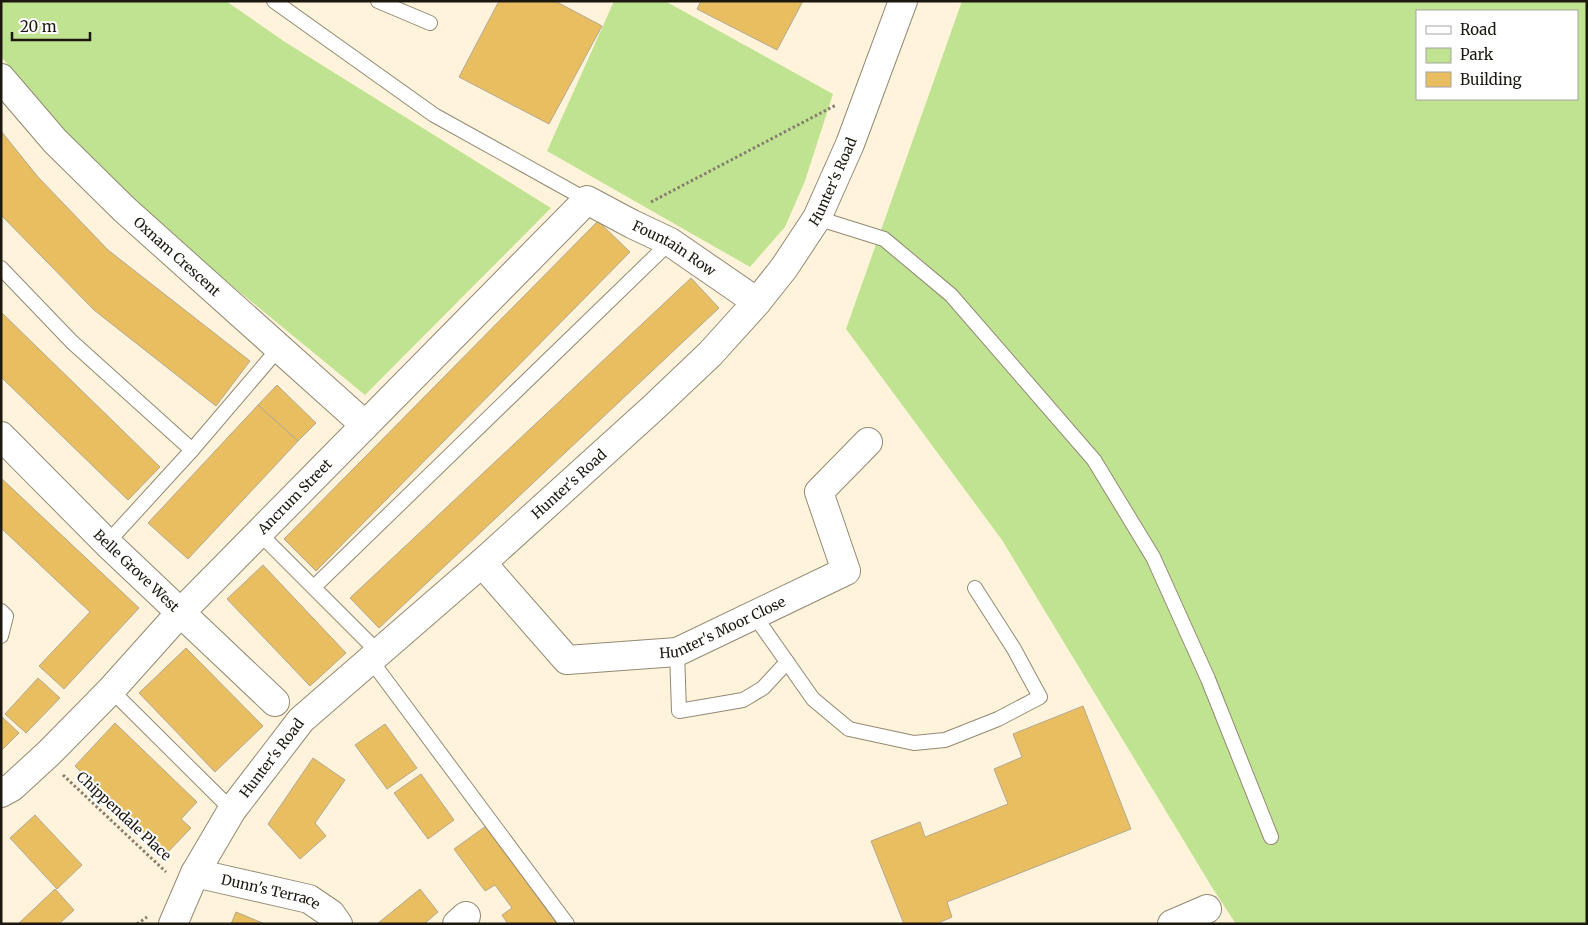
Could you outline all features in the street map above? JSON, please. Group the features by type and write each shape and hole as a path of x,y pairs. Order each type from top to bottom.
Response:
{"street":[{"name":"Hunter's Road","path":"173,924 191,882 232,810 301,720 482,563 710,354 757,302 784,268 817,218 850,144 903,1"},
{"name":"Oxnam Crescent","path":"1,78 54,141 124,210 365,425"},
{"name":"Fountain Row","path":"587,200 670,242 757,302"},
{"name":"Ancrum Street","path":"1,792 12,787 44,758 111,690 180,613 587,200"},
{"name":"Belle Grove West","path":"1,436 107,543 276,702"},
{"name":"Hunter's Moor Close","path":"482,563 567,660 677,652 846,570 819,492 868,442"},
{"name":"Dunn's Terrace","path":"191,882 309,899 331,914 338,924"},
{"path":"1172,924 1206,909"}],"lane":[{"path":"274,1 434,115 587,200"},
{"path":"378,1 430,23"},
{"path":"817,218 884,239 951,295 1094,460 1153,557 1208,678 1270,837"},
{"path":"314,587 670,242"},
{"path":"1,268 72,342 192,450"},
{"path":"107,543 192,450 279,348"},
{"path":"259,533 314,587 374,655 567,924"},
{"path":"754,615 813,699 849,729 914,743 945,740 998,719 1040,697 1014,649 975,588"},
{"path":"1,611 6,616 1,636"},
{"path":"677,652 680,711 744,700 762,688 787,662"},
{"path":"111,690 232,810"}],"path":[{"path":"620,218 872,86"},
{"name":"Chippendale Place","path":"44,758 191,882"}],"green space":[{"path":"1,1 226,1 285,42 551,208 365,395 175,239 112,182 15,75 1,56"},
{"path":"614,1 665,1 833,94 805,181 785,227 750,267 547,151"},
{"path":"962,1 1587,1 1587,924 1236,924 1002,540 846,329"}],"building":[{"path":"499,1 555,1 602,26 549,124 459,77"},
{"path":"701,1 803,1 777,50 697,9"},
{"path":"1,131 38,177 108,250 250,361 216,406 94,310 1,215"},
{"path":"598,221 630,252 316,571 284,539"},
{"path":"691,278 719,308 379,628 350,598"},
{"path":"1,312 160,467 128,500 1,377"},
{"path":"277,385 316,423 298,441 258,405"},
{"path":"258,405 298,441 188,559 148,523"},
{"path":"1,478 139,608 64,689 39,666 90,612 1,528"},
{"path":"263,565 346,653 310,686 227,599"},
{"path":"186,648 263,726 215,772 139,693"},
{"path":"38,678 60,698 26,733 5,714"},
{"path":"1083,706 1131,829 947,902 952,917 936,924 904,924 871,841 920,822 925,837 1008,804 994,769 1022,757 1013,734"},
{"path":"1,716 19,733 1,751"},
{"path":"115,723 197,802 181,819 191,828 166,854 75,766"},
{"path":"385,724 417,768 387,789 355,745"},
{"path":"313,758 345,780 315,823 326,836 300,859 268,824"},
{"path":"421,774 454,820 428,839 394,793"},
{"path":"35,815 82,865 57,889 10,838"},
{"path":"486,826 557,924 508,924 502,915 512,908 495,885 485,891 454,849"},
{"path":"55,889 74,910 59,924 18,924"},
{"path":"420,889 438,912 424,924 377,924"},
{"path":"236,912 265,924 231,924"}]}
